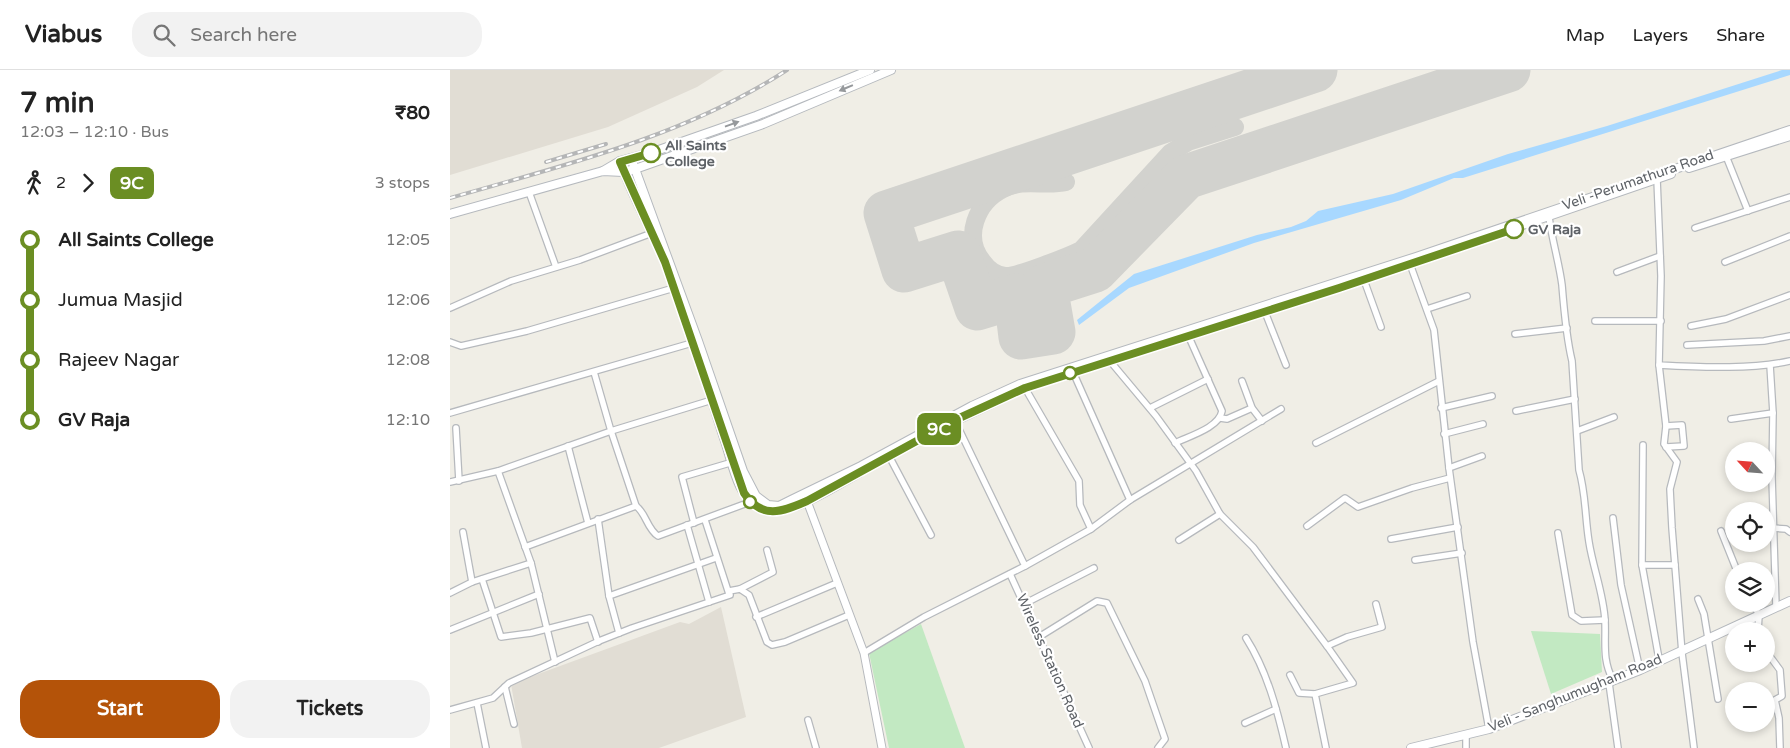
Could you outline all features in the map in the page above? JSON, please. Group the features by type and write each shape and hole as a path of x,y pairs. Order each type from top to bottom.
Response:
{"main road":[{"path":"450,214 603,171 631,158 756,116 870,70"},
{"path":"603,171 623,172 656,162 763,124 891,70"},
{"name":"Veli -Perumathura Road","path":"635,169 743,471 756,496 768,505 779,506 861,466 972,406 1020,384 1416,257 1625,184 1790,130"},
{"path":"620,162 674,288 744,493 750,502 760,509 771,512 785,510 807,501 955,420 1025,388 1364,280 1657,179 1790,136"},
{"path":"652,152 656,162"},
{"path":"631,158 635,169"},
{"name":"Veli - Sanghumugham Road","path":"1411,748 1490,729 1640,670 1790,602"}],"street":[{"path":"1726,156 1748,211"},
{"path":"1657,179 1662,321 1659,365 1666,426 1664,444 1677,462 1670,489 1675,565 1694,748"},
{"path":"529,192 556,267"},
{"path":"1695,228 1790,197"},
{"path":"1549,217 1559,269 1562,306 1567,328 1587,530 1599,582 1605,620 1605,661 1611,681 1618,748"},
{"path":"450,308 511,280 556,267 652,233"},
{"path":"1725,262 1790,236"},
{"path":"1617,272 1660,256"},
{"path":"1410,264 1434,330 1448,468 1462,553 1473,642 1490,729"},
{"path":"1364,280 1380,327"},
{"path":"450,342 461,346 527,331 674,288"},
{"path":"1691,326 1726,319 1790,295"},
{"path":"1427,309 1467,296"},
{"path":"1264,312 1286,366"},
{"path":"1595,321 1662,321"},
{"path":"1515,334 1567,328"},
{"path":"1175,443 1213,424 1220,418 1222,411 1188,336"},
{"path":"1687,345 1764,341 1790,336"},
{"path":"450,413 692,343"},
{"path":"1110,361 1150,408 1190,464 1220,514 1253,548 1353,683 1315,694 1299,693 1290,674"},
{"path":"1659,365 1770,365 1790,361"},
{"path":"1770,365 1773,413 1772,502"},
{"path":"594,372 636,506 643,513 653,533 658,536 750,502"},
{"path":"1073,372 1130,500"},
{"path":"1150,408 1208,379"},
{"path":"1242,381 1252,408 1262,420"},
{"path":"1316,443 1439,381"},
{"path":"1025,388 1079,481 1080,505 1091,529"},
{"path":"1442,408 1492,396"},
{"path":"1516,411 1575,399"},
{"path":"450,482 498,471 611,431 712,400"},
{"path":"1220,418 1227,419 1252,408"},
{"path":"864,653 924,617 1010,574 1091,529 1130,500 1281,409"},
{"path":"1731,419 1773,413"},
{"path":"1576,431 1614,417"},
{"path":"955,420 1025,566"},
{"path":"1444,434 1483,424"},
{"path":"1666,426 1682,425 1684,446 1666,447"},
{"path":"456,428 459,481"},
{"path":"1644,445 1642,565 1660,660"},
{"path":"568,446 588,523"},
{"path":"889,456 931,535"},
{"path":"1448,468 1482,456"},
{"path":"694,523 682,477 733,462"},
{"path":"498,471 531,563 555,662"},
{"path":"1307,526 1345,498 1358,507 1412,488 1450,478"},
{"path":"807,501 864,653 876,706 882,748"},
{"path":"525,547 636,506"},
{"path":"1179,540 1220,514"},
{"path":"1613,518 1621,585 1640,670"},
{"path":"598,519 609,596 619,633"},
{"path":"705,520 716,558 730,595"},
{"path":"687,525 709,602"},
{"path":"1391,539 1458,527"},
{"path":"1775,528 1786,529 1790,532"},
{"path":"1721,531 1734,562"},
{"path":"463,532 472,582"},
{"path":"1558,533 1572,616 1581,621 1605,620"},
{"path":"730,595 729,591 740,589 773,572 766,550"},
{"path":"1415,560 1462,553"},
{"path":"609,596 716,558"},
{"path":"450,593 472,582 531,563"},
{"path":"1642,565 1675,565"},
{"path":"1024,604 1094,568"},
{"name":"Wireless Station Road","path":"1010,574 1089,748"},
{"path":"482,579 501,637 547,629 590,618 598,642"},
{"path":"756,617 837,583"},
{"path":"740,589 749,595 767,642 772,645 784,642 849,615"},
{"path":"1775,591 1776,607"},
{"path":"450,630 539,594"},
{"path":"450,710 493,698 505,687 619,633 730,595"},
{"path":"1698,599 1704,614 1718,699"},
{"path":"1039,636 1097,601 1107,603 1146,681 1165,739 1158,748"},
{"path":"1327,646 1347,637 1382,627 1376,604"},
{"path":"1757,612 1759,622"},
{"path":"1246,638 1257,656 1276,709 1286,748"},
{"path":"1775,663 1780,670 1782,696 1775,700 1779,718 1780,748"},
{"path":"505,687 514,724"},
{"path":"1315,694 1326,748"},
{"path":"477,703 486,748"},
{"path":"1245,723 1276,709"},
{"path":"808,720 816,748"},
{"path":"1466,735 1466,748"}],"shaded area":[{"name":"All Saints College","path":"450,70 724,70 697,87 608,127 450,175"},
{"path":"721,607 746,717 659,748 522,748 511,684 680,622 689,624"}],"green space":[{"path":"921,624 965,748 889,748 869,653"},
{"path":"1531,631 1600,634 1602,672 1551,694"}],"water":[{"path":"1782,70 1790,70 1790,75 1463,178 1454,178 1401,200 1254,243 1129,288 1079,325 1077,320 1134,274 1257,235 1291,227 1306,221 1318,211 1393,194 1508,154 1607,126"}],"taxiway":[{"path":"1066,182 1019,184 1003,189 986,202 975,221 973,231 977,252 987,267 998,274 1011,275 1043,266 1081,250 1170,153 1188,142 1235,127"}],"runway":[{"path":"1315,70 886,213 904,270 958,253 977,308 1016,296 1021,337 1053,332 1045,286 1095,270 1186,177 1508,70"}],"railway":[{"path":"450,198 580,160 666,131 748,93 787,70"},
{"path":"546,162 606,144"}],"bus line":[{"name":"9C","path":"651,153 620,162 623,172 665,262 744,493 750,502 760,509 771,512 785,510 807,501 955,420 1025,388 1339,288 1514,229"}],"place":[{"name":"All Saints College","path":"651,153"},
{"name":"GV Raja","path":"1514,229"}]}
